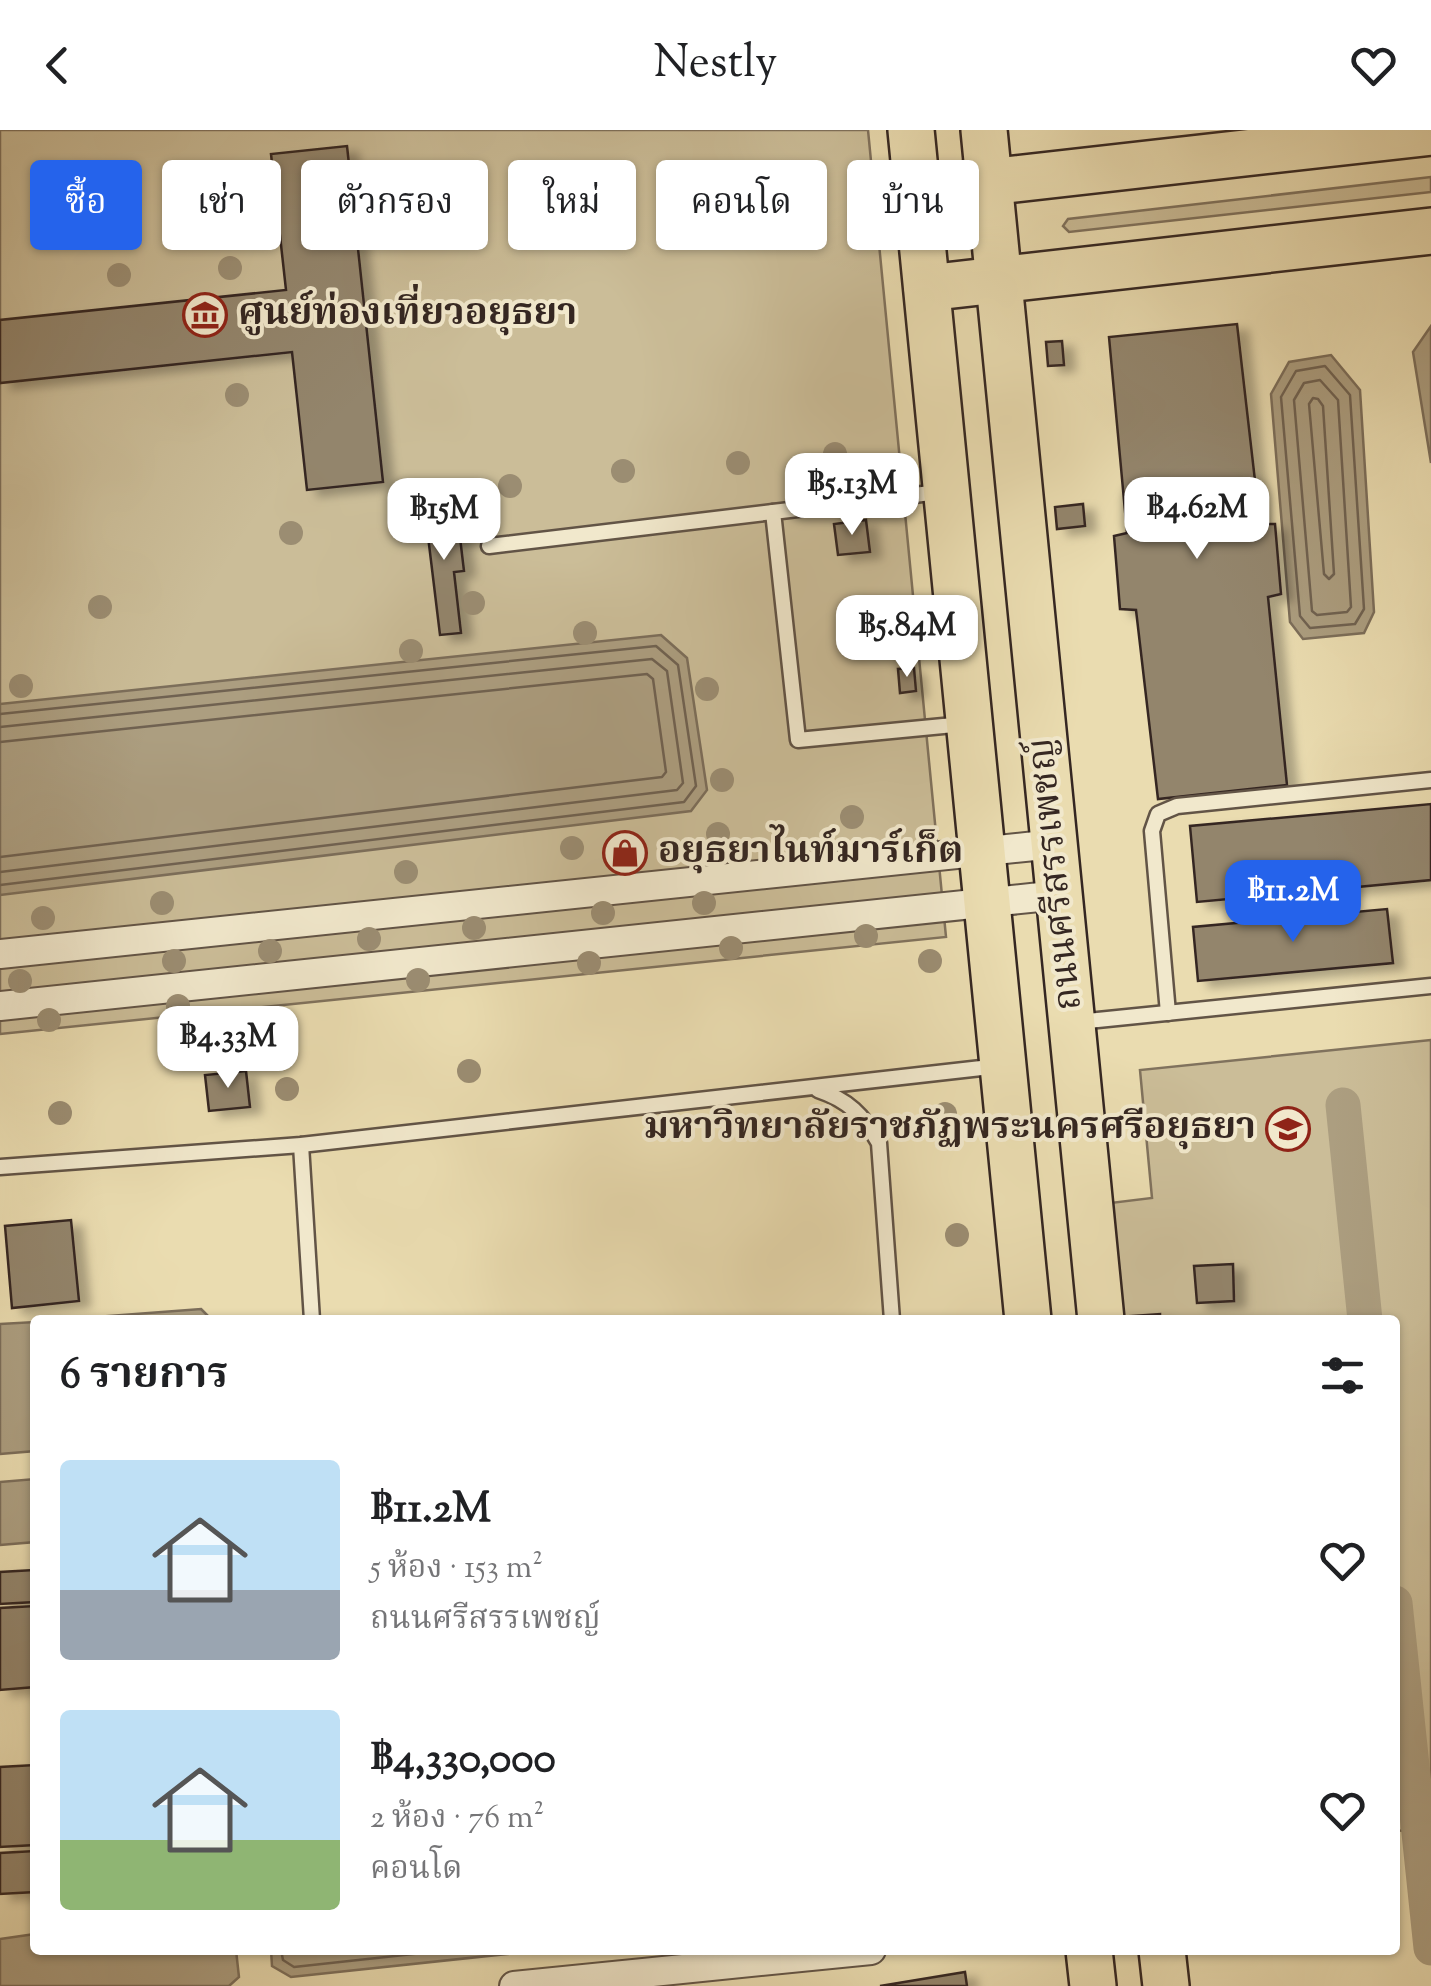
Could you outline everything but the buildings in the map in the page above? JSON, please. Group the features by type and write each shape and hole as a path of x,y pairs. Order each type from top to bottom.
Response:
{"main road":[{"name":"ถนนศรีสรรเพชญ์","path":"911,130 914,160"},
{"name":"ถนนศรีสรรเพชญ์","path":"984,130 1101,1315"},
{"path":"979,183 1236,148 1431,132"},
{"path":"928,288 1431,231"},
{"name":"ถนนศรีสรรเพชญ์","path":"924,250 1028,1315"},
{"path":"1089,1955 1092,1986"},
{"path":"1163,1955 1166,1986"}],"street":[{"path":"0,954 1054,844"},
{"path":"0,1006 1059,895"},
{"path":"514,1986 821,1955"}],"lane":[{"path":"489,546 947,491"},
{"path":"773,512 798,740 970,723"},
{"path":"1168,1012 1152,831 1158,814 1177,806 1431,780"},
{"path":"1072,1022 1431,986"},
{"path":"0,1167 301,1145 1003,1066"},
{"path":"813,1088 842,1098 865,1118 879,1143 892,1315"},
{"path":"301,1145 312,1315"}],"shaded area":[{"path":"0,130 868,130 871,160 847,160 847,250 880,250 946,937 0,1034"},
{"path":"1431,177 1431,192 1069,232 1063,226 1068,219"},
{"path":"1431,1040 1431,1829 1400,1831 1400,1315 1113,1315 1102,1204 1152,1198 1140,1070"}],"water":[{"path":"1431,326 1431,463 1413,352"},
{"path":"1331,355 1360,390 1374,612 1364,633 1303,639 1290,622 1271,394 1289,362"},
{"path":"661,635 687,658 707,790 691,811 0,895 0,704"},
{"path":"201,1309 207,1315 122,1315"},
{"path":"30,1322 30,1451 0,1454 0,1324"},
{"path":"30,1479 30,1542 0,1545 0,1482"},
{"path":"30,1935 30,1955 237,1955 239,1977 229,1986 0,1986 0,1939"},
{"path":"271,1955 497,1955 291,1977 272,1966"}],"waterway":[{"path":"1343,1105 1364,1315"},
{"path":"1400,1651 1431,1948"}],"place":[{"name":"ศูนย์ท่องเที่ยวอยุธยา","path":"205,315"},
{"name":"อยุธยาไนท์มาร์เก็ต","path":"625,853"},
{"name":"มหาวิทยาลัยราชภัฏพระนครศรีอยุธยา","path":"1288,1129"}]}
